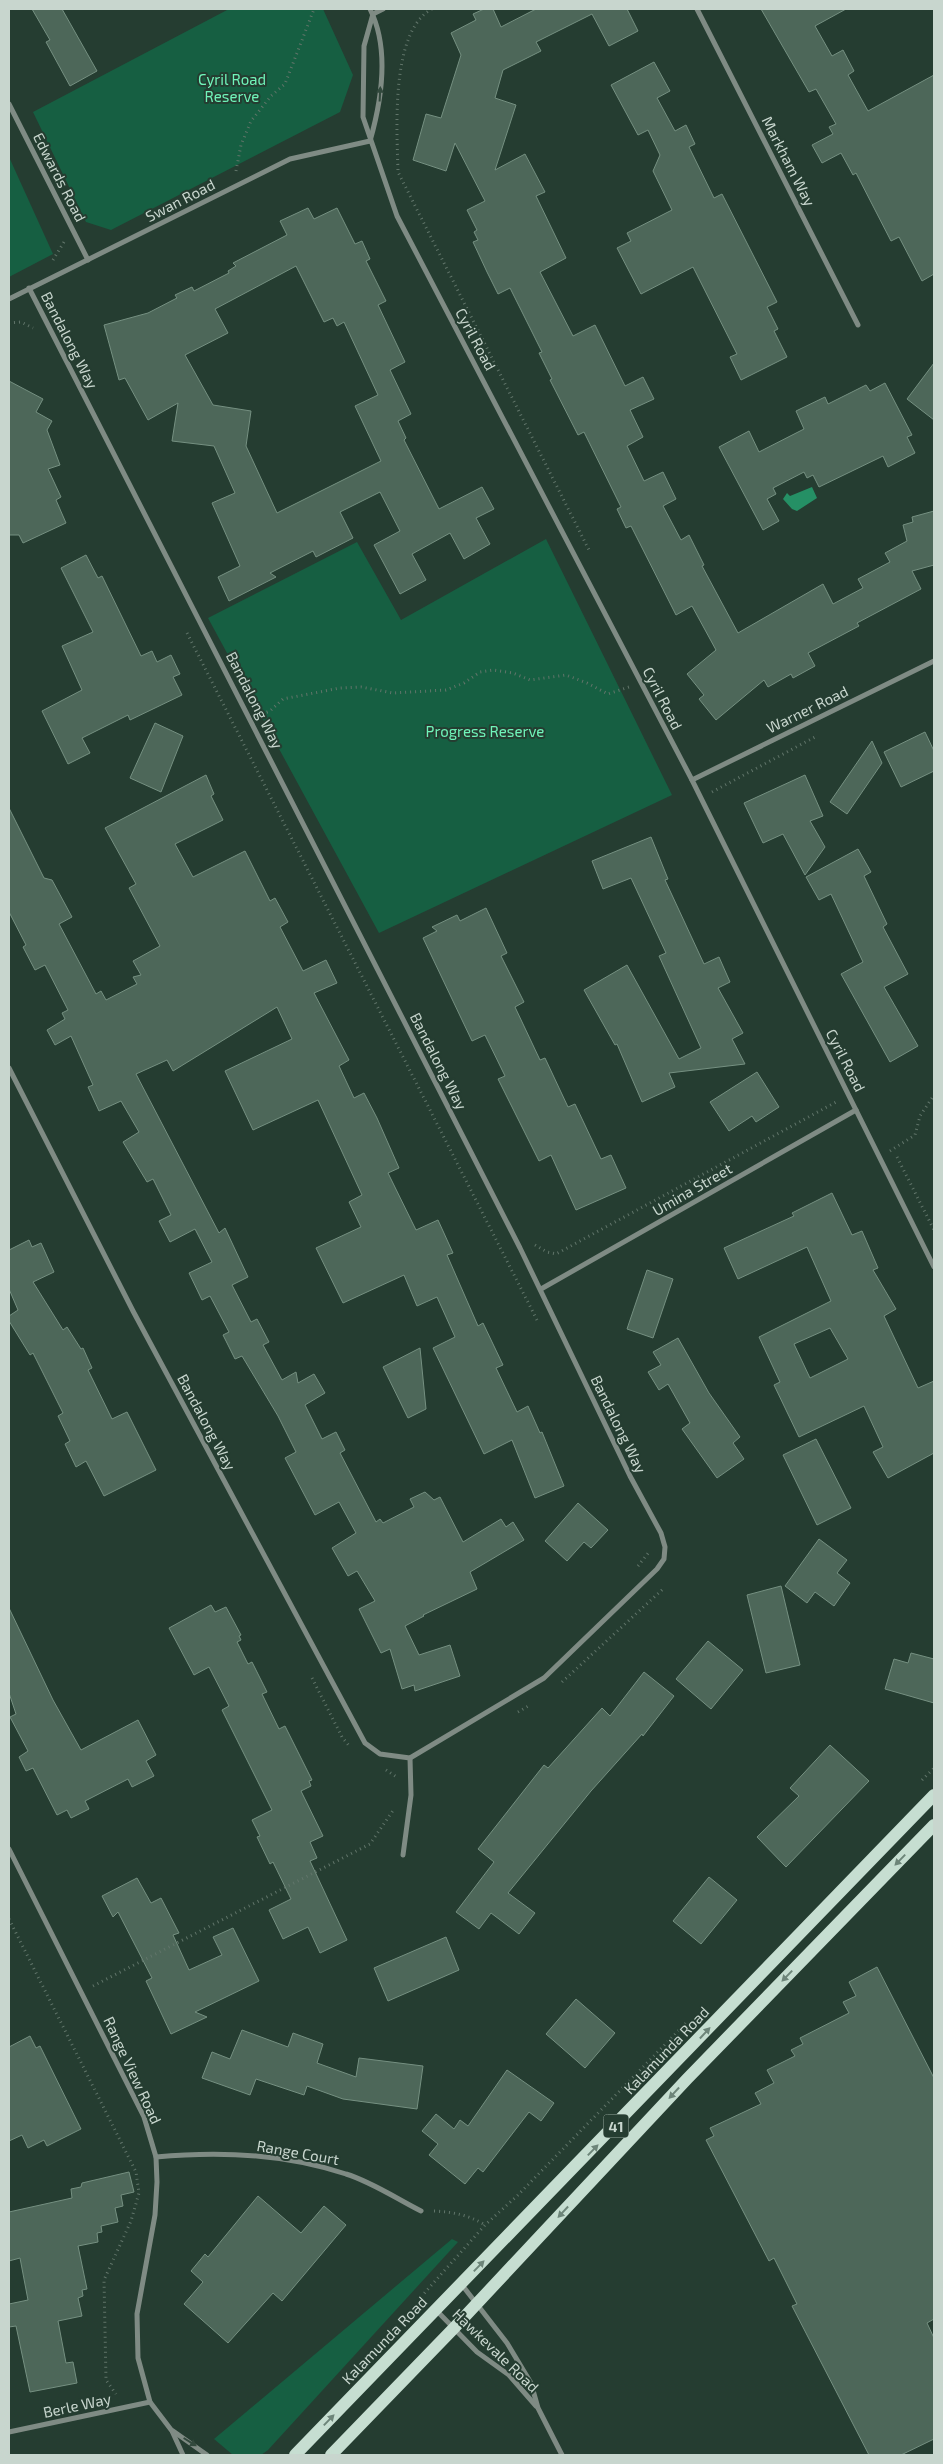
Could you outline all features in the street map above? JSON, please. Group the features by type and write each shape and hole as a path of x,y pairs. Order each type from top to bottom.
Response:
{"main road":[{"name":"Kalamunda Road","path":"295,2455 934,1795"},
{"name":"41","path":"331,2455 477,2304 687,2079 934,1825"}],"street":[{"path":"370,141 379,108 382,47 379,29 372,11 384,9"},
{"name":"Markham Way","path":"697,9 858,324"},
{"name":"Cyril Road","path":"372,11 364,46 363,117 397,216 692,780 934,1267"},
{"name":"Edwards Road","path":"9,104 88,260"},
{"name":"Swan Road","path":"9,299 290,159 370,141"},
{"name":"Bandalong Way","path":"9,1068 133,1311 365,1743 380,1754 410,1758 544,1678 657,1569 664,1560 665,1547 661,1533 630,1476 541,1290 251,718 29,288"},
{"name":"Warner Road","path":"692,780 934,661"},
{"name":"Umina Street","path":"541,1290 856,1110"},
{"path":"403,1855 411,1795 410,1758"},
{"name":"Range View Road","path":"9,1849 144,2117 156,2157 158,2182 155,2215 142,2282 136,2328 138,2358 150,2402 172,2431 183,2455"},
{"name":"Range Court","path":"156,2157 193,2154 248,2156 311,2165 347,2174 421,2211"},
{"name":"Hawkevale Road","path":"461,2284 507,2343 531,2383 538,2408 562,2455"},
{"name":"Hawkevale Road","path":"436,2310 477,2352 509,2375 538,2408"},
{"name":"Berle Way","path":"9,2432 150,2402"},
{"name":"Range View Road","path":"172,2431 207,2455"}],"path":[{"path":"238,185 235,166 251,121 271,96 285,84 314,9"},
{"path":"432,9 428,11 412,30 402,60 398,123 398,172 591,553"},
{"path":"49,264 60,251 64,242 63,233"},
{"path":"9,323 21,322 32,328 37,336"},
{"path":"185,628 505,1256"},
{"path":"251,718 270,711 283,700 302,695 340,688 361,687 393,692 446,690 464,684 480,672 493,670 513,673 530,680 566,675 608,694 641,683"},
{"path":"703,774 717,801"},
{"path":"532,1242 538,1248 556,1254 849,1095"},
{"path":"880,1157 915,1135 920,1116 934,1095"},
{"path":"889,1140 934,1230"},
{"path":"920,1782 934,1768"},
{"path":"81,1992 370,1844 398,1804 411,1795"},
{"path":"9,1919 136,2172 139,2193 130,2221 104,2280 106,2380 116,2394"},
{"path":"421,2211 450,2212 474,2218 485,2224 518,2196 692,2017"}],"green space":[{"name":"Cyril Road Reserve","path":"229,9 323,9 353,75 340,112 111,230 86,222 33,112"},
{"path":"9,157 53,254 9,277"},
{"name":"Progress Reserve","path":"546,539 672,795 379,933 208,618 357,542 401,620"},
{"path":"452,2239 458,2242 268,2450 261,2455 233,2455 214,2439"}],"shaded area":[{"path":"812,487 817,498 797,511 792,509 783,499 787,493 790,496"}],"building":[{"path":"32,9 62,9 97,71 70,86 46,42 50,40"},
{"path":"484,9 493,9 501,27 536,9 627,9 638,31 609,46 592,14 536,42 541,51 503,70 495,98 516,105 495,170 525,154 545,192 536,196 566,258 540,272 573,336 595,325 625,386 643,377 654,399 630,410 643,437 627,446 644,481 663,472 676,499 663,506 681,540 689,535 704,565 702,566 738,633 823,584 833,604 863,588 858,579 890,562 885,553 907,541 903,525 913,522 912,517 934,511 934,565 912,571 921,589 857,623 859,626 808,653 815,666 793,678 791,674 768,687 764,680 716,720 699,699 704,695 687,674 716,650 692,606 676,615 631,526 626,528 617,509 621,507 584,432 578,435 550,380 552,379 539,353 542,352 510,288 498,294 473,242 478,240 474,232 477,230 467,210 485,201 455,143 446,171 413,160 426,114 441,118 461,55 451,33 476,20 473,14"},
{"path":"761,9 846,9 815,26 832,56 843,50 854,71 848,75 868,111 934,75 934,274 922,281 899,237 891,241 856,173 853,175 841,153 822,163 812,145 833,134 829,127 836,124 816,89 809,92"},
{"path":"654,62 670,91 657,98 675,131 686,125 695,144 689,147 714,198 722,194 777,302 767,307 778,329 774,331 787,357 741,380 730,357 737,354 693,267 641,294 617,248 631,241 627,233 672,210 653,171 660,155 648,130 638,135 611,85"},
{"path":"308,208 314,219 337,208 355,244 362,241 370,259 366,261 386,301 378,305 405,362 390,370 411,414 398,421 406,438 404,440 439,509 482,487 494,509 476,518 490,544 464,559 450,533 412,554 426,580 400,594 374,545 400,531 380,492 340,512 353,538 316,557 313,551 270,573 276,577 229,601 218,577 240,566 212,503 235,493 214,446 172,441 178,403 148,420 125,378 119,380 104,325 148,313 177,298 175,295 192,287 194,291 229,273 228,271 236,266 233,263 287,235 280,221","holes":["296,266 324,322 333,318 337,326 344,322 378,395 355,406 381,461 277,513 246,446 251,411 213,405 185,355 228,333 215,309"]},
{"path":"934,363 934,420 907,399"},
{"path":"9,381 43,399 36,412 52,421 47,430 60,465 48,469 61,497 56,500 66,523 23,543 19,535 9,535"},
{"path":"885,383 912,435 907,437 915,453 888,467 883,456 819,487 813,475 807,478 804,472 773,488 776,494 767,499 779,521 763,530 719,447 749,431 759,452 804,429 796,411 825,397 828,404 866,385 870,391"},
{"path":"86,555 98,578 102,576 141,656 152,651 157,662 171,655 180,674 173,677 182,695 130,720 128,715 82,738 90,753 68,764 42,711 82,690 62,646 93,632 61,568"},
{"path":"155,723 183,736 161,792 130,778"},
{"path":"925,732 934,751 934,771 901,787 884,752"},
{"path":"872,741 882,763 847,814 830,802"},
{"path":"206,775 214,794 211,796 223,820 175,844 193,877 245,851 270,901 275,898 288,922 280,927 303,971 326,960 337,983 314,993 349,1060 339,1066 354,1098 364,1093 377,1118 399,1168 388,1173 416,1230 438,1220 453,1253 447,1255 478,1326 483,1323 503,1365 496,1368 517,1412 528,1406 540,1433 542,1432 564,1486 535,1498 512,1440 484,1454 433,1348 455,1337 437,1297 417,1306 404,1275 343,1303 316,1248 361,1227 349,1202 362,1195 318,1100 253,1130 225,1071 292,1039 277,1007 173,1071 167,1060 136,1074 219,1233 225,1228 248,1277 232,1285 251,1322 257,1319 269,1342 263,1345 282,1380 296,1372 298,1383 314,1374 325,1393 305,1405 322,1439 336,1432 345,1450 340,1453 376,1522 380,1519 383,1523 414,1507 410,1499 425,1492 434,1500 440,1497 463,1542 501,1519 506,1527 513,1522 524,1540 470,1572 477,1589 423,1615 405,1626 419,1655 450,1645 460,1676 415,1691 414,1685 402,1689 390,1649 381,1653 359,1609 375,1601 357,1571 348,1576 332,1548 356,1533 339,1502 315,1515 285,1458 296,1452 278,1416 242,1356 235,1359 223,1335 229,1332 210,1296 202,1300 189,1273 212,1262 195,1229 170,1242 159,1221 171,1215 153,1179 147,1182 123,1142 139,1132 121,1101 99,1111 88,1087 93,1085 71,1036 55,1045 47,1030 65,1019 62,1013 68,1010 45,965 35,970 23,947 26,945 9,912 9,808 44,878 52,880 72,917 59,924 96,994 101,991 106,1000 137,984 133,977 141,975 133,961 160,946 129,888 136,884 105,828"},
{"path":"805,775 823,816 810,821 825,847 805,875 783,834 763,843 744,803"},
{"path":"651,837 668,879 665,880 704,964 719,957 730,982 718,988 743,1033 732,1039 745,1064 669,1073 675,1087 642,1102 617,1044 615,1045 584,990 627,965 679,1059 701,1048 659,956 666,953 631,878 603,889 592,861"},
{"path":"858,849 871,872 864,876 887,924 883,927 908,974 884,987 918,1046 890,1062 841,974 863,962 831,894 819,900 806,877"},
{"path":"486,908 507,953 501,956 524,1002 515,1007 540,1060 545,1058 568,1107 575,1104 601,1159 611,1155 626,1188 576,1210 551,1155 539,1161 498,1079 505,1076 485,1035 472,1041 423,938 437,931 432,927 457,915 460,921"},
{"path":"757,1072 779,1107 756,1122 752,1116 729,1131 710,1102"},
{"path":"832,1193 852,1235 862,1231 878,1268 873,1270 896,1309 884,1316 918,1388 934,1381 934,1453 888,1478 873,1452 883,1447 864,1406 799,1437 774,1385 780,1382 759,1337 831,1301 807,1247 738,1279 724,1248 794,1216 792,1213","holes":["830,1328 848,1359 810,1378 794,1344"]},
{"path":"29,1240 32,1247 41,1243 54,1272 33,1282 63,1330 67,1327 81,1349 83,1348 92,1368 88,1370 112,1419 127,1412 156,1470 104,1496 86,1461 76,1467 65,1444 70,1441 58,1416 63,1413 33,1353 30,1355 9,1321 9,1316 18,1310 9,1289 9,1250"},
{"path":"647,1270 673,1279 653,1338 627,1329"},
{"path":"678,1338 709,1393 740,1437 733,1443 744,1459 717,1478 682,1429 690,1423 668,1384 659,1390 648,1372 661,1365 653,1352"},
{"path":"420,1348 426,1409 408,1418 383,1367"},
{"path":"816,1439 851,1508 817,1525 783,1455"},
{"path":"578,1503 608,1530 591,1548 584,1542 567,1561 545,1541"},
{"path":"819,1539 847,1560 837,1573 850,1583 834,1606 815,1592 807,1603 785,1586"},
{"path":"781,1586 800,1665 766,1673 747,1595"},
{"path":"211,1605 215,1612 226,1607 241,1635 239,1636 241,1640 237,1642 248,1664 252,1662 267,1692 262,1694 279,1729 285,1726 312,1780 309,1781 311,1786 301,1791 323,1836 310,1842 317,1858 310,1861 347,1940 320,1953 308,1927 283,1939 269,1910 291,1899 273,1862 270,1864 257,1837 260,1836 252,1820 272,1810 222,1710 229,1706 209,1667 194,1675 169,1628"},
{"path":"9,1608 53,1700 81,1750 138,1720 156,1755 146,1761 154,1776 132,1787 128,1779 85,1801 89,1809 71,1818 67,1810 57,1815 33,1768 26,1771 19,1757 28,1751 10,1717 16,1714 9,1693"},
{"path":"708,1641 743,1670 711,1709 676,1679"},
{"path":"911,1653 934,1659 934,1703 885,1689 894,1659 908,1663"},
{"path":"644,1672 674,1696 643,1736 642,1734 591,1791 508,1893 535,1913 519,1934 491,1913 479,1929 456,1912 494,1862 478,1849 544,1765 548,1768 602,1708 610,1716"},
{"path":"830,1745 869,1781 786,1867 757,1837 799,1796 790,1788"},
{"path":"709,1877 737,1900 701,1944 673,1921"},
{"path":"137,1878 151,1903 161,1898 179,1933 173,1935 189,1970 222,1955 213,1937 233,1928 259,1981 195,2012 207,2017 171,2034 146,1981 152,1978 118,1912 113,1917 102,1896"},
{"path":"446,1937 459,1970 388,2001 374,1968"},
{"path":"877,1967 934,2078 934,2319 927,2323 934,2338 934,2439 901,2455 869,2455 792,2306 797,2304 774,2258 769,2261 706,2140 714,2136 710,2128 761,2104 755,2093 774,2083 767,2070 795,2056 791,2050 803,2044 800,2038 849,2013 843,2002 856,1996 849,1982"},
{"path":"576,1999 615,2033 585,2068 546,2034"},
{"path":"242,2030 288,2047 293,2033 323,2044 317,2063 356,2077 359,2058 423,2066 417,2109 343,2099 307,2086 304,2095 256,2079 250,2095 202,2078 212,2052 230,2059"},
{"path":"30,2036 36,2048 40,2046 81,2129 47,2146 44,2140 28,2148 22,2135 9,2141 9,2047"},
{"path":"507,2070 554,2103 541,2121 529,2112 483,2172 478,2168 465,2184 429,2155 438,2144 422,2131 436,2114 454,2129 460,2120 468,2126"},
{"path":"129,2172 134,2192 121,2195 123,2206 115,2208 118,2222 101,2226 102,2232 97,2233 98,2242 78,2246 87,2289 82,2290 83,2296 78,2298 82,2316 58,2321 66,2363 73,2362 77,2383 30,2392 16,2326 9,2327 9,2304 28,2300 20,2258 9,2261 9,2212 72,2198 71,2189 81,2187 82,2183"},
{"path":"258,2196 301,2233 324,2206 346,2225 282,2301 273,2293 228,2343 184,2304 203,2282 191,2271 205,2254 208,2257"}]}
